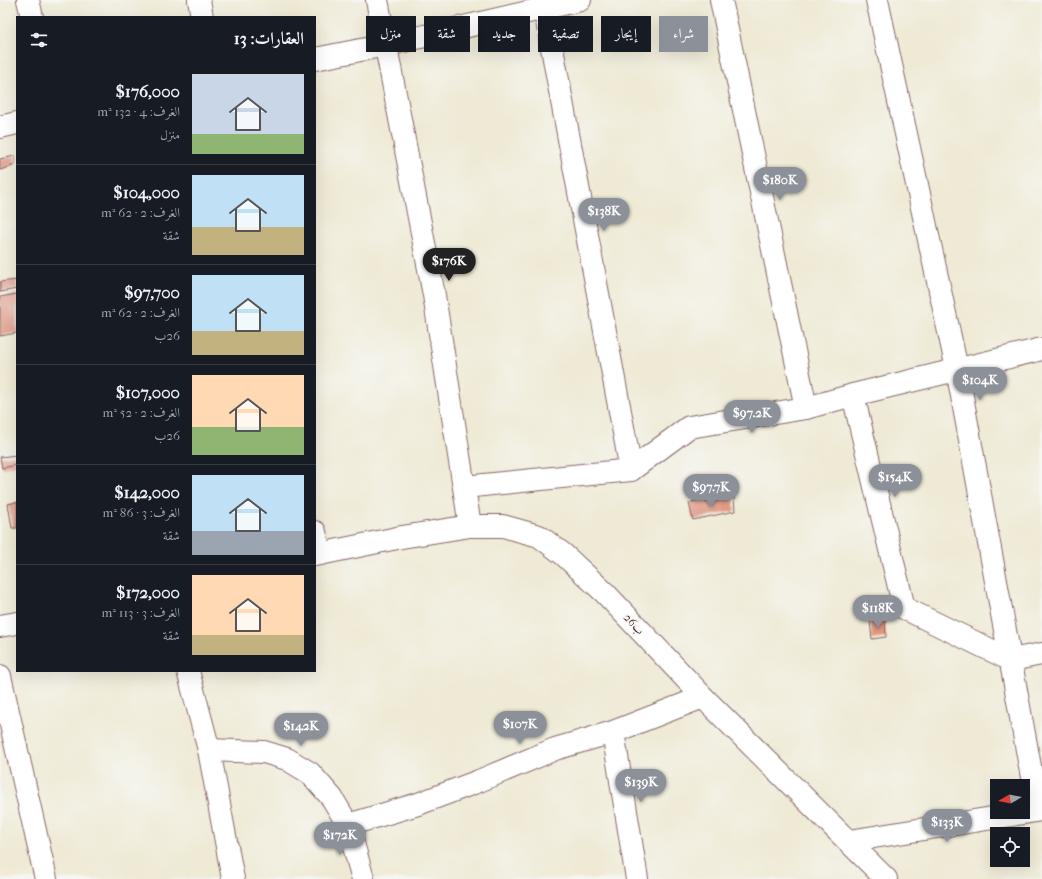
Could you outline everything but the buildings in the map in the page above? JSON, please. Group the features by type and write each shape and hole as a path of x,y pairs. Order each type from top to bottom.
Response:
{"main road":[{"path":"28,0 32,16"},
{"path":"199,0 202,16"},
{"path":"377,0 380,16"},
{"path":"416,37 544,4 580,0"},
{"path":"721,0 806,408"},
{"path":"849,841 1040,810 957,369 877,0"},
{"path":"544,4 632,470"},
{"path":"316,59 366,49"},
{"path":"387,52 434,295 470,526"},
{"path":"0,127 16,123"},
{"path":"464,487 632,470 689,427 806,408 853,395 1042,349"},
{"path":"853,395 904,608 1011,660 1042,654"},
{"name":"26ب","path":"317,555 402,537 470,526 503,526 539,536 564,554 605,593 703,697 886,879"},
{"path":"316,544 317,555"},
{"path":"0,626 16,623"},
{"path":"188,672 209,750 233,879"},
{"path":"0,676 46,879"},
{"path":"348,825 418,804 479,781 555,749 613,732 703,697"},
{"path":"613,732 636,879"},
{"path":"209,750 264,752 287,758 310,773 332,798 348,825 363,879"}]}
